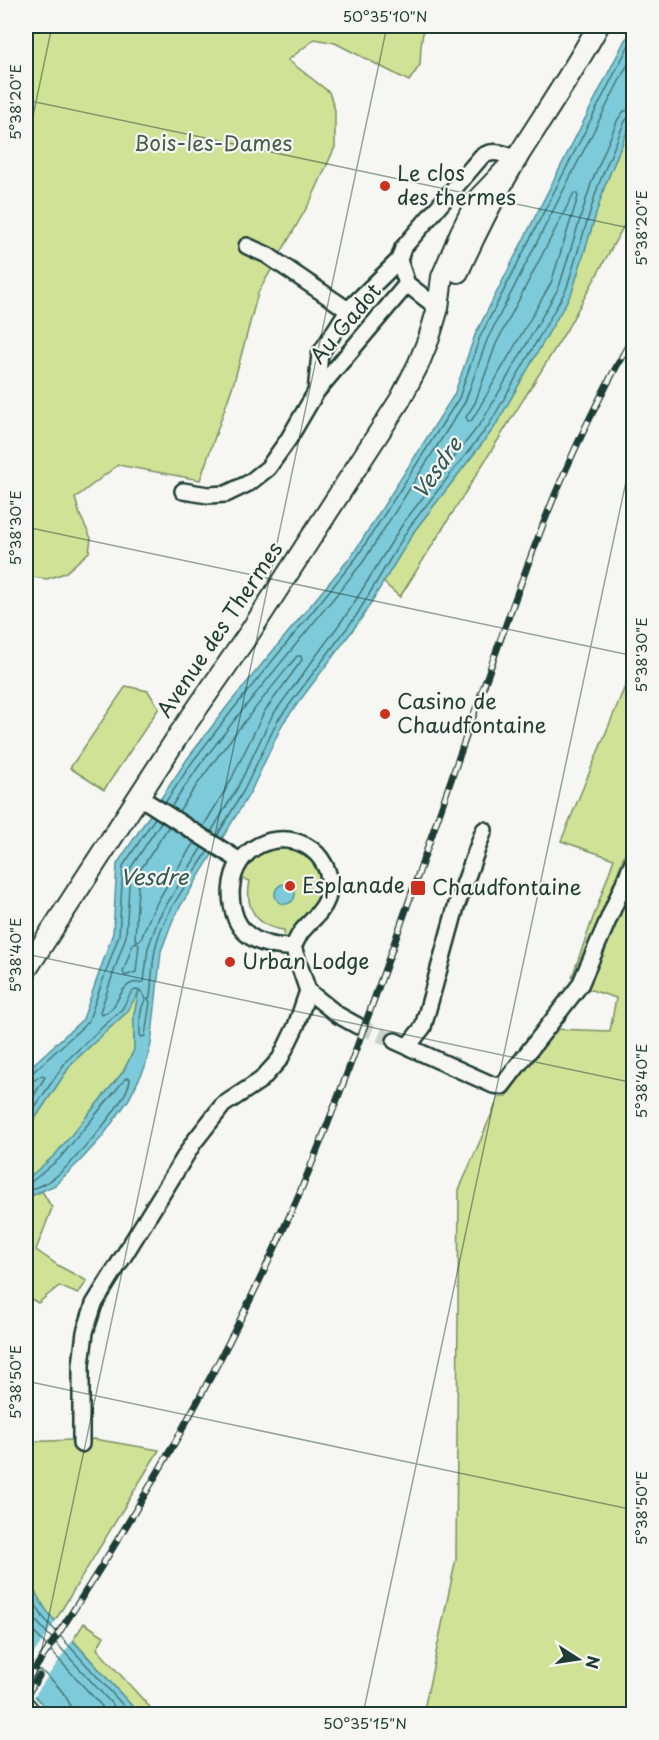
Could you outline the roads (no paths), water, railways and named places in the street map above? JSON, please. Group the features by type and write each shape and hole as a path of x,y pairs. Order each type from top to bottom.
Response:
{"main road":[{"name":"Avenue des Thermes","path":"26,970 138,796 255,623 400,400 418,365 438,308 442,277 477,200 517,158 564,85 598,26"},
{"path":"26,1708 31,1714"}],"street":[{"path":"438,308 407,284 399,260 403,248 481,157 494,152 517,158"},
{"path":"248,246 267,255 348,310"},
{"name":"Au Gadot","path":"316,392 320,354 348,310 399,260"},
{"name":"Au Gadot","path":"183,491 208,495 226,494 249,483 268,468 288,440 316,392 407,284"},
{"path":"138,796 240,861"},
{"path":"484,831 456,907 423,1027 402,1043 493,1085 502,1086 580,985 633,860"},
{"path":"293,947 274,947 258,942 246,934 232,909 230,895 233,878 240,861 252,849 266,842 295,840 312,849 326,867 329,878 327,900 319,913 301,932 293,947 308,991 358,1026"},
{"path":"81,1444 81,1365 85,1332 94,1304 194,1142 224,1105 261,1080 280,1059 296,1026 308,991"}],"water":[{"name":"Vesdre","path":"633,31 633,117 604,188 572,292 494,428 415,530 361,619 283,723 250,793 181,905 161,951 151,1044 145,1067 129,1099 102,1137 79,1162 55,1185 26,1198 26,1180 55,1155 123,1072 134,1050 134,1014 139,991 127,1012 72,1063 26,1129 26,1071 83,1019 113,933 117,864 188,758 229,704 353,554 454,395 475,335 625,40"},
{"path":"285,884 292,887 295,894 292,901 285,904 278,901 275,894 278,887"},
{"path":"26,1578 48,1613 139,1714 51,1714 26,1686"}],"tunnel":[{"path":"358,1026 395,1041"}],"railway":[{"path":"26,1682 136,1509 204,1390 294,1206 360,1039 541,530 584,431 634,335"},
{"path":"26,1696 39,1676"}],"place":[{"name":"Le clos des thermes","path":"385,186"},
{"name":"Casino de Chaudfontaine","path":"385,714"},
{"name":"Esplanade","path":"290,886"},
{"name":"Chaudfontaine","path":"418,888"},
{"name":"Urban Lodge","path":"230,962"}],"park label":[{"name":"Bois-les-Dames","path":"213,144"}]}
